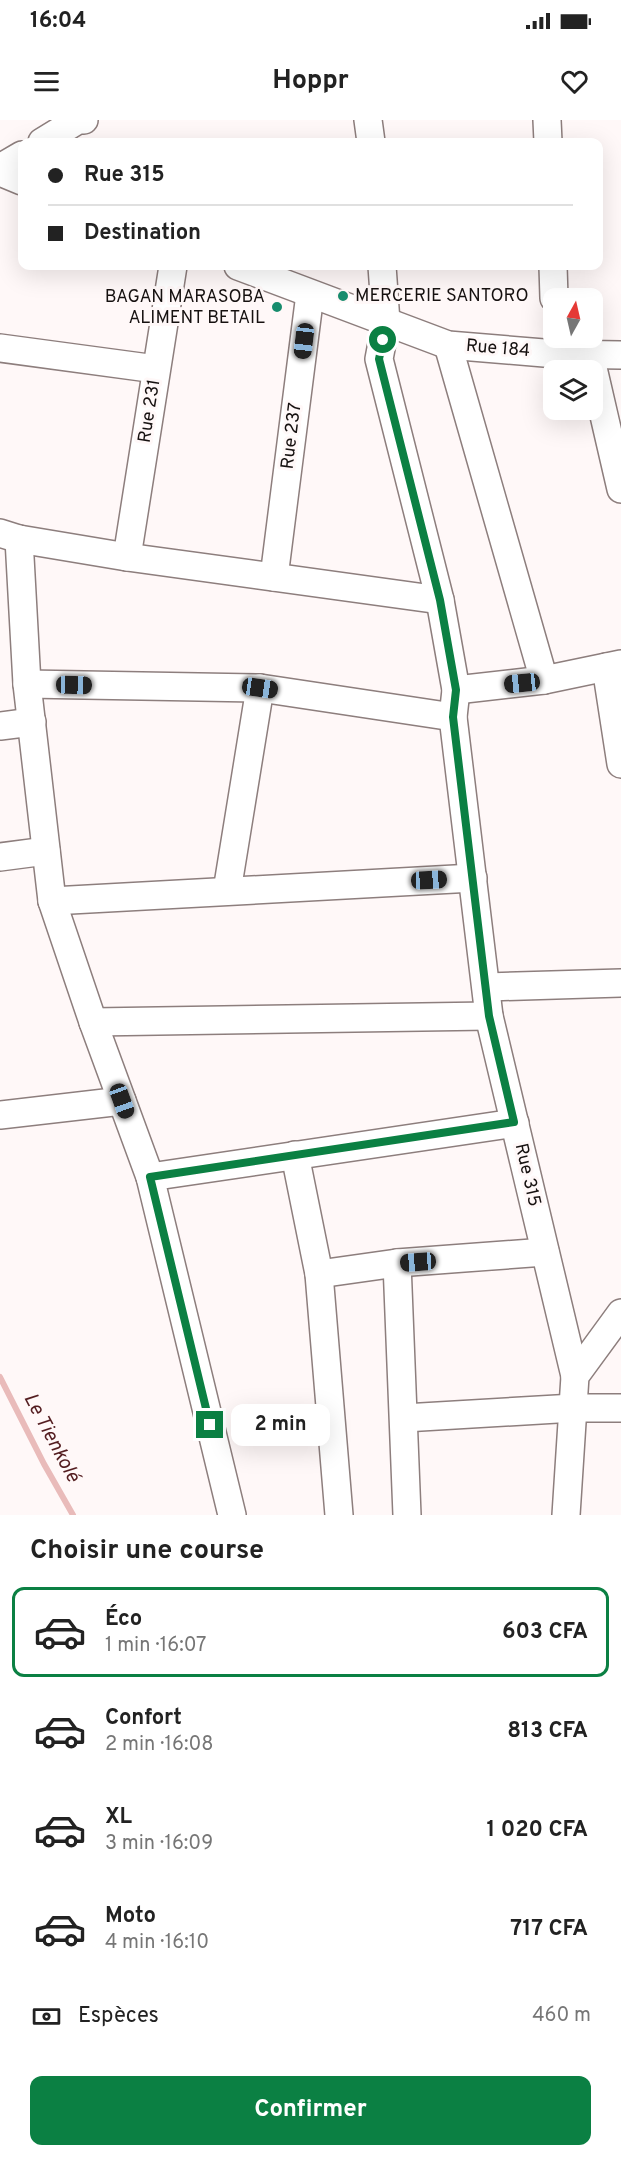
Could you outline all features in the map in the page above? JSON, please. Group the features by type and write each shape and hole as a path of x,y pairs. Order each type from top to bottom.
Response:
{"street":[{"path":"49,138 78,120 84,120"},
{"path":"368,120 371,138"},
{"path":"547,120 548,138"},
{"path":"18,157 0,170 18,179"},
{"name":"Rue 231","path":"127,557 172,270"},
{"name":"Rue 184","path":"248,270 448,345 543,346"},
{"name":"Rue 315","path":"382,270 386,322 379,359 440,600 456,690 453,717 489,1016 575,1376 566,1515"},
{"path":"553,270 554,288"},
{"name":"Rue 237","path":"274,578 310,294"},
{"path":"448,345 544,680"},
{"path":"0,348 156,369"},
{"name":"Rue 184","path":"563,348 590,355 621,355"},
{"path":"590,355 621,489"},
{"path":"232,1515 150,1177 93,1022 52,901 10,536 127,557 440,600"},
{"path":"456,690 544,680 614,666 621,764"},
{"path":"27,684 260,688 453,717"},
{"path":"227,891 260,688"},
{"path":"0,726 32,722"},
{"path":"0,857 46,852"},
{"path":"52,901 473,878"},
{"path":"487,987 621,983"},
{"path":"93,1022 489,1016"},
{"path":"0,1115 122,1101"},
{"path":"150,1177 514,1122"},
{"path":"295,1155 319,1274 339,1515"},
{"path":"319,1274 397,1263 545,1252"},
{"path":"397,1263 407,1515"},
{"path":"575,1376 621,1313"},
{"path":"404,1418 574,1408 621,1408"}],"waterway":[{"name":"Le Tienkolé","path":"0,1377 73,1515"}],"place":[{"name":"MERCERIE SANTORO","path":"343,296"},
{"name":"BAGAN MARASOBA ALIMENT BETAIL","path":"277,307"}],"route":[{"path":"210,1425 150,1177 514,1122 489,1016 453,717 456,690 440,600 379,359 383,340"}]}
